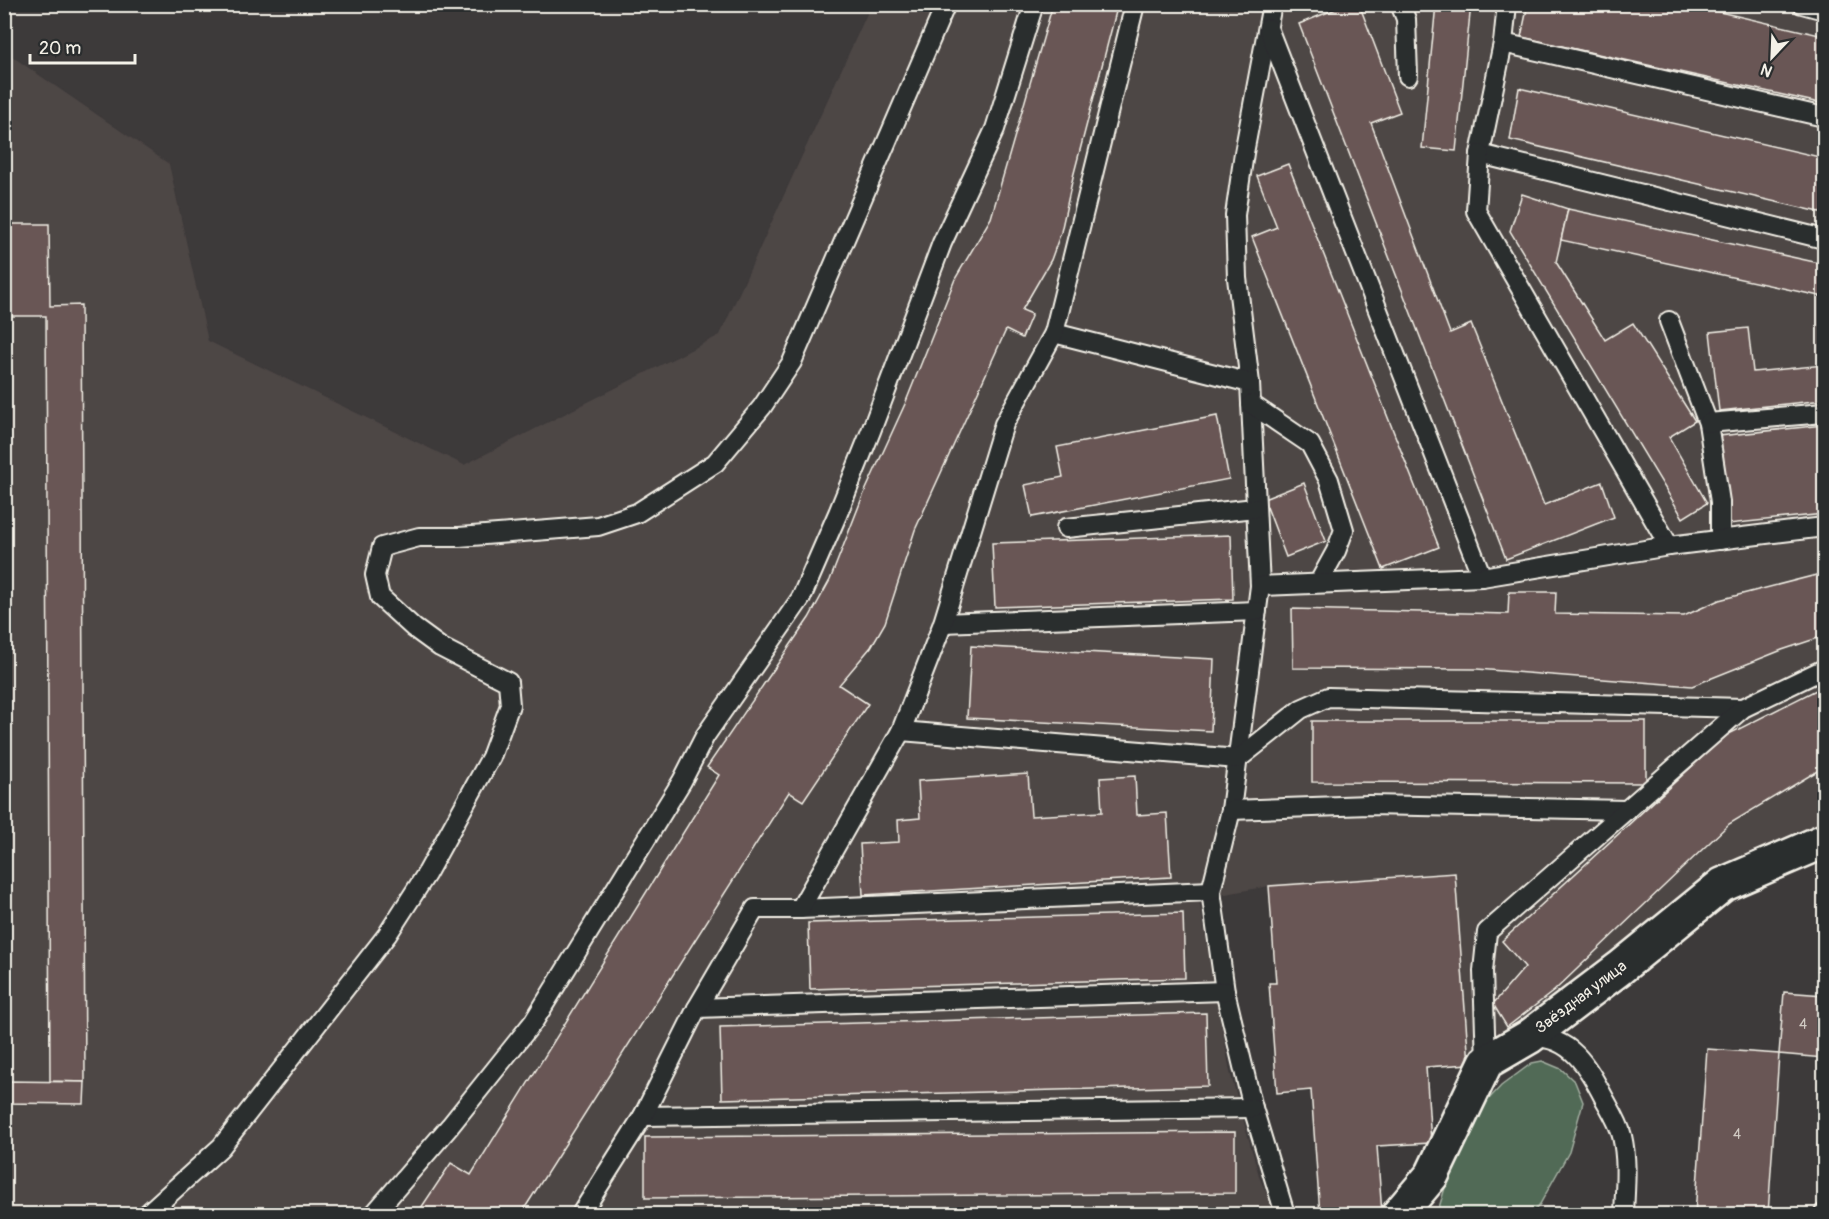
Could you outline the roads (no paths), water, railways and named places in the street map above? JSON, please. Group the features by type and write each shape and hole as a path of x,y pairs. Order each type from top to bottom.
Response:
{"street":[{"name":"Звёздная улица","path":"1486,1062 1529,1037 1620,968 1722,885 1824,841"},
{"path":"1400,1215 1432,1175 1486,1062"}],"lane":[{"path":"147,1215 221,1147 387,935 427,873 491,757 510,705 507,682 440,647 414,628 381,597 375,575 381,547 419,537 459,537 598,526 637,513 715,463 762,407 792,362 946,4"},
{"path":"374,1215 534,1021 682,781 705,736 801,598 871,430 942,243 995,129 1034,4"},
{"path":"800,909 901,732 943,623 1004,424 1054,333 1135,4"},
{"path":"1272,4 1244,153 1235,215 1238,278 1250,383 1260,586 1231,810 1211,891 1225,991 1253,1108 1285,1215"},
{"path":"1400,4 1406,19 1408,76"},
{"path":"1507,4 1503,43 1480,154 1476,211 1669,546"},
{"path":"1802,4 1824,10"},
{"path":"1268,28 1482,577"},
{"path":"1503,43 1824,117"},
{"path":"1480,154 1824,239"},
{"path":"1669,321 1708,423 1720,502 1720,540"},
{"path":"1054,333 1250,383"},
{"path":"1251,404 1310,444 1329,480 1344,530 1336,551 1319,582"},
{"path":"1708,423 1824,413"},
{"path":"1066,528 1255,508"},
{"path":"1260,586 1482,577 1669,546 1824,527"},
{"path":"943,623 1257,611"},
{"path":"1486,1062 1484,971 1487,932 1743,708 1824,669"},
{"path":"901,732 1238,759 1301,709 1328,698 1743,708"},
{"path":"1231,810 1369,805 1627,810"},
{"path":"580,1215 642,1116 697,1008 755,909 1211,891"},
{"path":"697,1008 1225,991"},
{"path":"1529,1037 1546,1036 1573,1050 1595,1079 1622,1134 1626,1166 1624,1215"},
{"path":"642,1116 1253,1108"}]}
